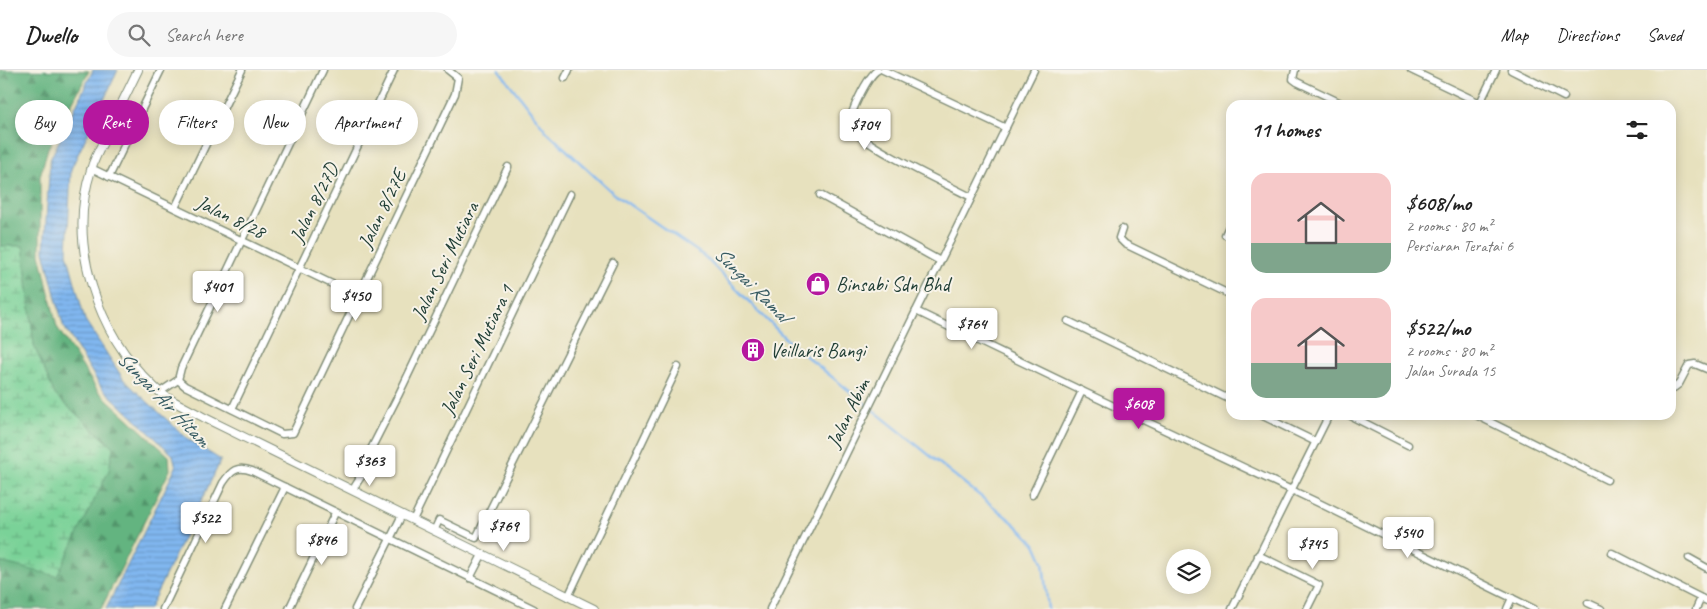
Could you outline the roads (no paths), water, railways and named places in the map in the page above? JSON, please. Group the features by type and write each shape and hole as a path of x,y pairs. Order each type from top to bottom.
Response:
{"street":[{"path":"138,70 91,168 86,188 84,226 86,264 97,301 114,337 140,372 160,392 205,418 594,609"},
{"path":"109,177 160,70"},
{"path":"174,208 242,70"},
{"path":"160,392 178,380 181,368 240,240 323,70"},
{"name":"Jalan 8/27D","path":"232,410 394,70"},
{"name":"Jalan 8/27E","path":"178,380 232,410 282,434 293,434 357,296 414,184 454,94 458,78 448,70"},
{"path":"565,78 569,70"},
{"path":"878,70 868,81 850,118 850,127 857,134 886,152 971,197"},
{"path":"883,70 1006,128"},
{"name":"Jalan Abim","path":"770,609 1034,70"},
{"path":"1295,70 1293,79 1335,100"},
{"path":"1411,70 1425,73 1472,100"},
{"path":"1481,100 1496,70"},
{"path":"1511,70 1564,97"},
{"name":"Jalan Seri Mutiara","path":"359,479 360,461 371,449 508,167"},
{"name":"Jalan 8/28","path":"91,168 357,296"},
{"name":"Jalan Seri Mutiara 1","path":"413,520 570,194"},
{"path":"820,195 940,261"},
{"path":"1122,229 1119,238 1125,244 1226,293"},
{"path":"434,531 439,520 476,538 613,263"},
{"path":"916,311 1291,490 1534,609"},
{"path":"1068,321 1226,398"},
{"path":"1676,386 1689,366 1695,364 1707,369"},
{"path":"568,597 678,367"},
{"path":"1032,495 1082,391"},
{"path":"1271,420 1316,442"},
{"path":"1232,609 1327,420"},
{"path":"1359,420 1408,445"},
{"path":"1486,420 1607,480"},
{"name":"Jalan Seri Mutiara","path":"353,490 359,479 370,467 371,449"},
{"path":"163,609 223,483 232,471 238,468 252,471 534,609"},
{"path":"225,609 285,487"},
{"path":"289,609 336,513"},
{"path":"357,609 402,515"},
{"path":"1612,553 1704,599 1696,609"},
{"path":"470,578 482,555"},
{"path":"1258,555 1319,585 1308,609"},
{"path":"1689,558 1707,568"},
{"path":"1507,609 1512,598"},
{"path":"1588,603 1601,609"}],"water":[{"path":"93,70 118,70 104,100 83,100 83,144 71,169 67,253 85,320 124,380 189,440 221,460 149,609 106,609 176,467 173,455 101,387 63,325 44,251 50,160 57,145 73,145 73,112"}],"waterway":[{"name":"Sungai Ramal","path":"499,70 547,132 614,194 704,256 791,344 1015,524 1035,544 1043,562 1048,609"}],"place":[{"name":"Binsabi Sdn Bhd","path":"818,284"},
{"name":"Veillaris Bangi","path":"753,350"}],"water label":[{"name":"Sungai Air Hitam","path":"164,399"}]}
